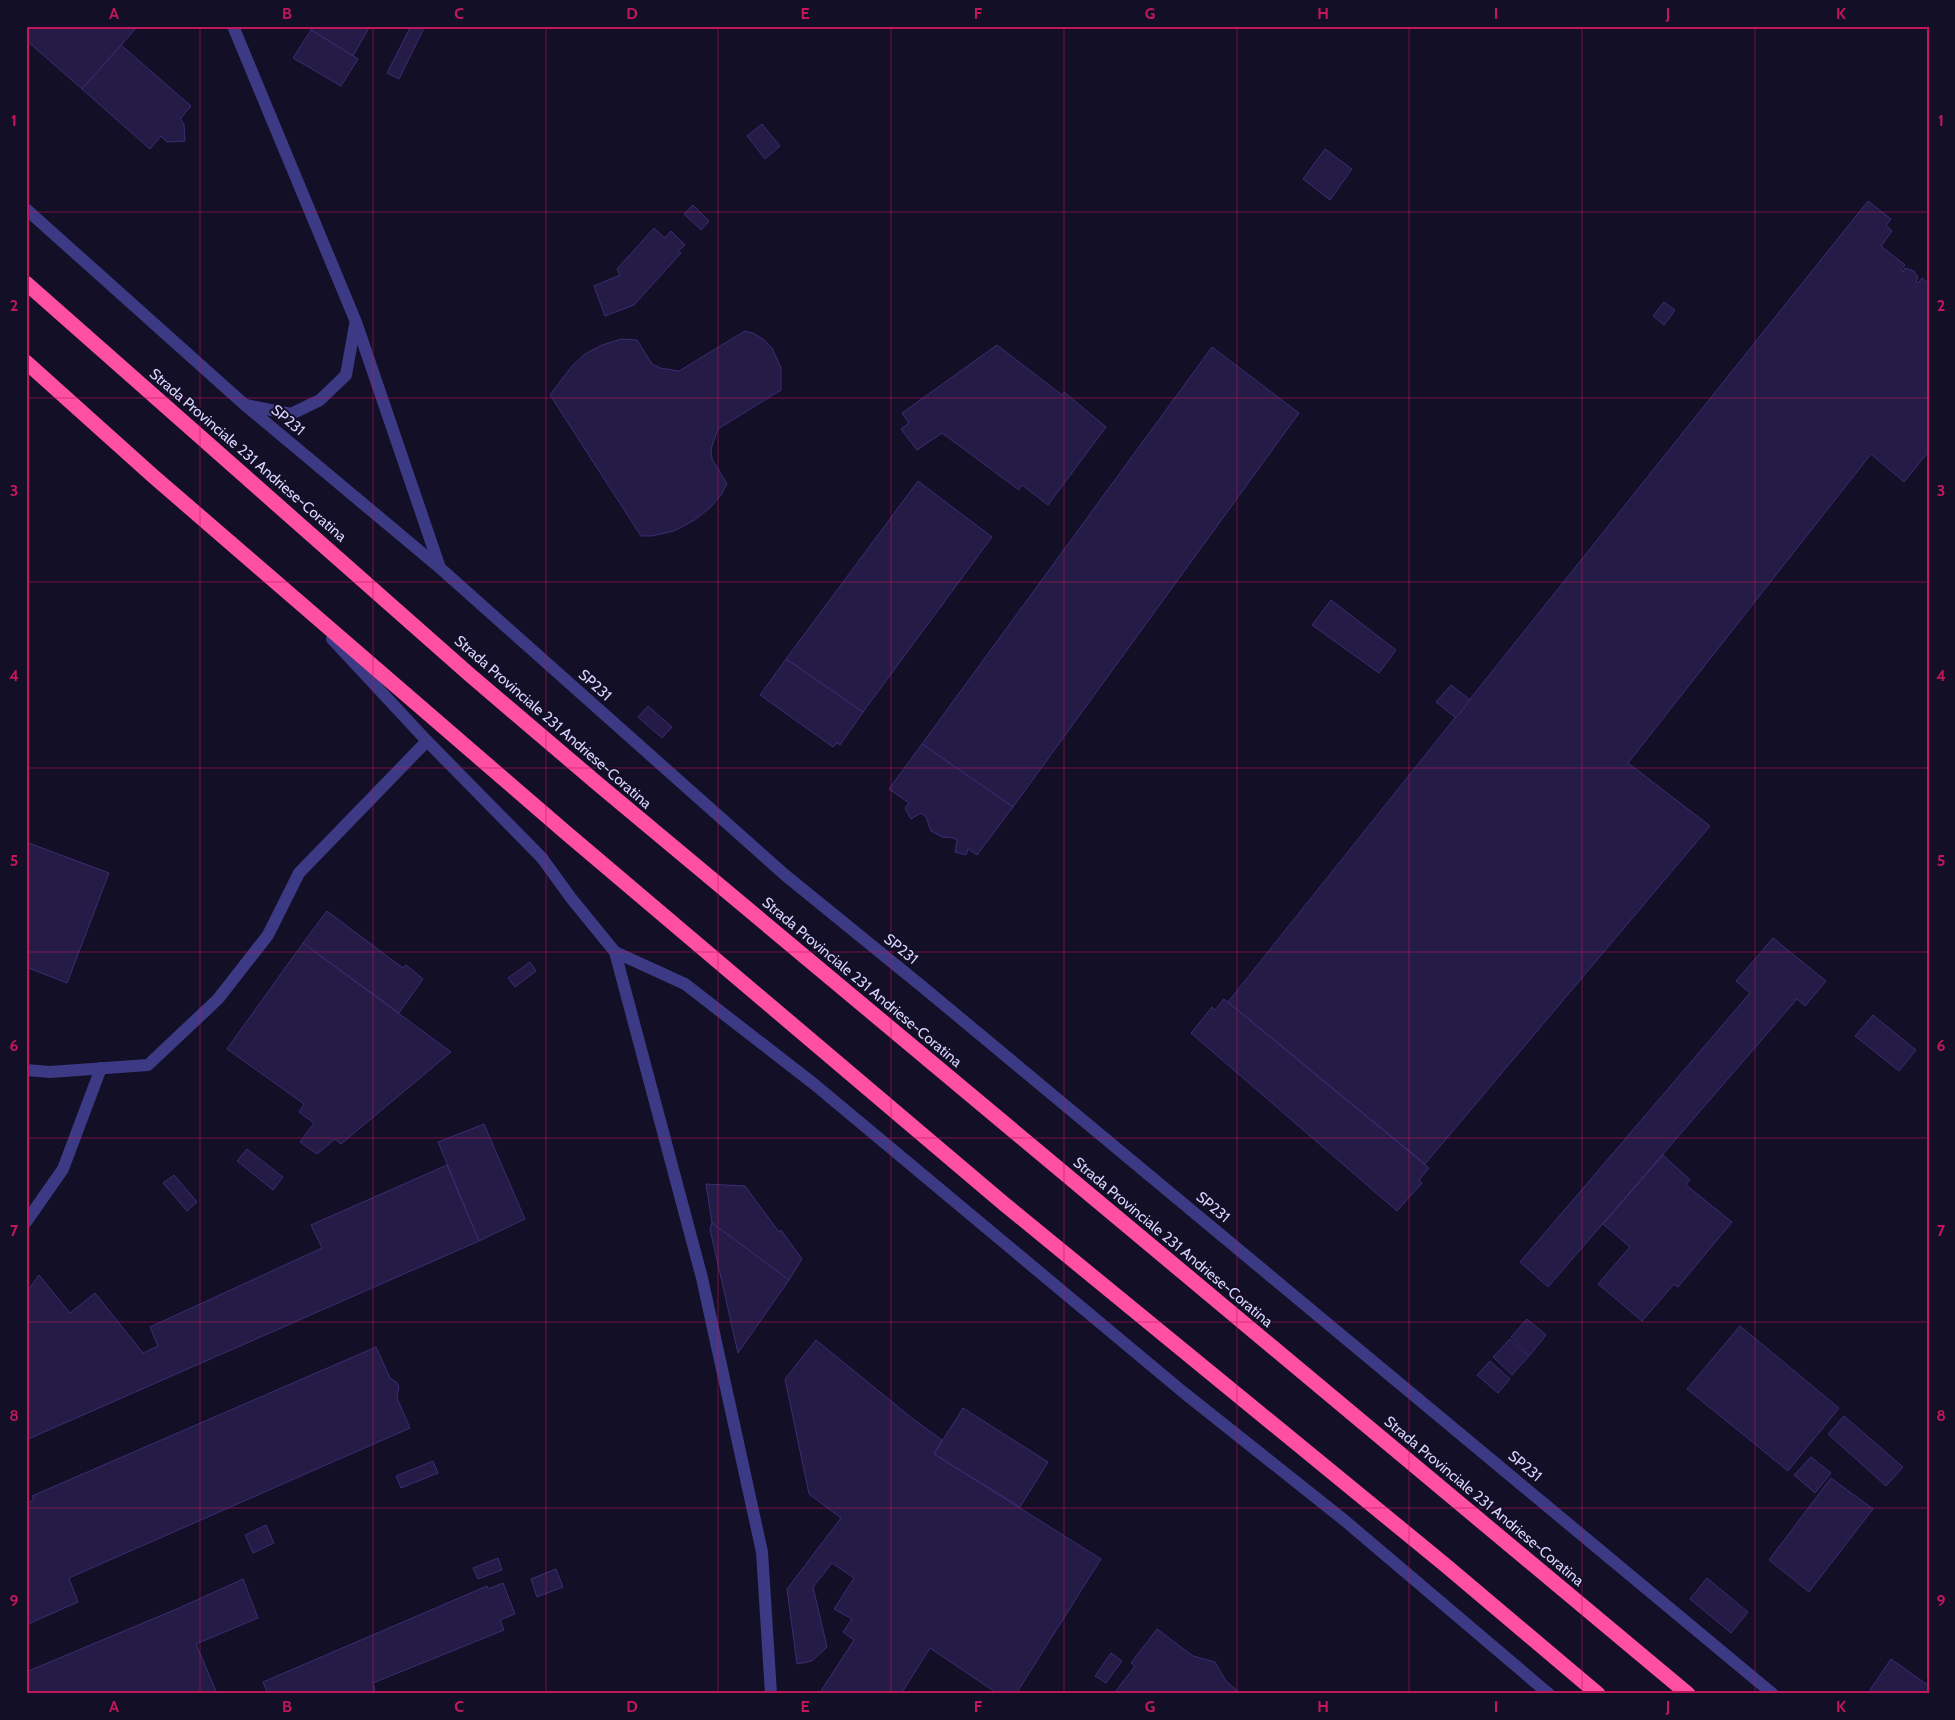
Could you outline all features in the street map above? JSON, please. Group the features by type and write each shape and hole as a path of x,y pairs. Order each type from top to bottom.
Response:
{"highway":[{"name":"Strada Provinciale 231 Andriese-Coratina","path":"26,283 470,675 606,791 1688,1694"},
{"path":"26,362 153,476 572,838 1003,1203 1444,1564 1598,1694"}],"street":[{"path":"233,26 356,322 440,568"},
{"name":"SP231","path":"26,209 245,405 440,568 785,875 924,988 1773,1694"},
{"path":"245,405 290,414 320,400 346,375 356,322"},
{"path":"247,556 320,624 427,741 542,858 571,898 615,952 702,1278 762,1552 772,1694"},
{"path":"26,1070 50,1072 148,1065 218,999 268,936 299,873 427,741"},
{"path":"615,952 685,984 814,1084 1183,1392 1344,1520 1549,1694"},
{"path":"26,1222 63,1169 101,1068"}],"building":[{"path":"26,26 138,26 82,89 26,40"},
{"path":"313,26 370,26 353,56 311,30"},
{"path":"411,26 425,26 399,79 387,73"},
{"path":"311,30 358,59 341,86 293,58"},
{"path":"121,45 191,106 180,119 184,124 185,141 167,142 161,136 150,149 82,89"},
{"path":"762,124 780,146 765,159 747,136"},
{"path":"1325,149 1352,169 1330,200 1303,179"},
{"path":"1868,201 1891,219 1886,225 1892,231 1881,246 1905,265 1901,270 1903,272 1905,268 1914,271 1918,278 1916,281 1918,283 1922,278 1929,284 1929,451 1904,482 1871,454 1628,763 1710,826 1425,1164 1228,1002"},
{"path":"693,205 709,221 701,230 684,214"},
{"path":"654,228 665,238 671,231 685,245 678,251 681,253 634,305 605,316 594,286 620,275 617,269"},
{"path":"1664,302 1675,310 1664,325 1653,316"},
{"path":"745,331 763,339 772,348 781,368 781,390 718,429 711,449 712,459 727,484 710,508 693,521 674,531 652,536 641,536 550,395 572,366 585,354 602,345 621,339 637,340 652,364 660,368 679,371"},
{"path":"997,345 1062,395 1064,392 1106,427 1048,505 1022,485 1019,490 942,433 917,450 901,429 909,423 902,413"},
{"path":"1212,347 1299,413 1013,807 922,744"},
{"path":"918,481 992,537 863,712 786,659"},
{"path":"1331,600 1396,650 1379,673 1312,625"},
{"path":"786,659 863,712 840,745 837,743 833,747 760,695"},
{"path":"1451,685 1470,700 1456,718 1436,702"},
{"path":"648,706 672,727 662,738 638,717"},
{"path":"922,744 1013,807 977,855 968,849 966,855 955,852 957,840 942,837 931,831 926,817 921,813 911,819 905,808 909,803 889,789"},
{"path":"26,842 109,873 67,983 26,967"},
{"path":"327,911 403,968 406,965 423,979 399,1013 303,943"},
{"path":"1773,938 1826,981 1805,1006 1797,999 1548,1287 1520,1262 1750,993 1736,981"},
{"path":"303,943 451,1052 341,1144 335,1139 317,1154 300,1142 314,1123 299,1112 304,1104 227,1049"},
{"path":"530,962 536,971 515,987 508,978"},
{"path":"1224,999 1429,1168 1419,1180 1422,1183 1397,1211 1191,1033 1212,1007 1215,1010"},
{"path":"1873,1015 1916,1050 1899,1071 1855,1036"},
{"path":"484,1124 525,1219 479,1241 438,1142"},
{"path":"247,1149 283,1177 273,1190 237,1161"},
{"path":"1663,1155 1690,1180 1686,1185 1732,1222 1678,1287 1674,1284 1642,1321 1598,1284 1630,1247 1603,1224"},
{"path":"447,1165 479,1241 26,1440 26,1293 39,1275 70,1313 95,1293 143,1353 158,1346 150,1327 322,1248 311,1225"},
{"path":"174,1175 197,1202 187,1211 163,1183"},
{"path":"706,1184 745,1186 779,1232 781,1230 802,1259 789,1280 712,1223"},
{"path":"712,1223 789,1280 738,1353 710,1229"},
{"path":"1527,1319 1546,1335 1530,1355 1511,1337"},
{"path":"1740,1326 1839,1408 1788,1471 1687,1389"},
{"path":"1510,1339 1529,1356 1512,1375 1493,1357"},
{"path":"816,1340 913,1419 942,1440 934,1454 1101,1559 1016,1694 998,1694 930,1648 901,1694 819,1694 854,1640 843,1632 852,1619 834,1609 854,1578 832,1563 813,1587 827,1647 812,1661 797,1664 787,1589 841,1518 809,1494 785,1379"},
{"path":"376,1347 390,1378 399,1386 397,1398 410,1428 69,1578 78,1602 26,1625 26,1503 34,1500 32,1496"},
{"path":"1490,1361 1510,1379 1498,1393 1477,1375"},
{"path":"963,1408 1048,1462 1020,1507 934,1454"},
{"path":"1844,1416 1903,1467 1886,1486 1828,1434"},
{"path":"1811,1457 1831,1473 1815,1493 1794,1475"},
{"path":"433,1461 438,1473 401,1488 396,1476"},
{"path":"1831,1478 1873,1509 1809,1592 1769,1560"},
{"path":"266,1525 274,1543 253,1553 245,1535"},
{"path":"498,1558 502,1570 478,1579 473,1568"},
{"path":"556,1569 563,1587 537,1597 531,1579"},
{"path":"1707,1578 1748,1612 1731,1633 1690,1599"},
{"path":"243,1579 258,1618 196,1644 216,1691 209,1694 26,1694 26,1672"},
{"path":"503,1583 515,1614 500,1620 504,1630 373,1683 375,1690 367,1694 268,1694 263,1682 487,1586 488,1589"},
{"path":"1157,1629 1193,1656 1215,1662 1226,1681 1241,1694 1120,1694 1116,1691 1135,1666 1131,1663"},
{"path":"1111,1653 1122,1661 1106,1683 1095,1676"},
{"path":"1891,1659 1929,1686 1929,1694 1875,1694 1870,1690"}]}
